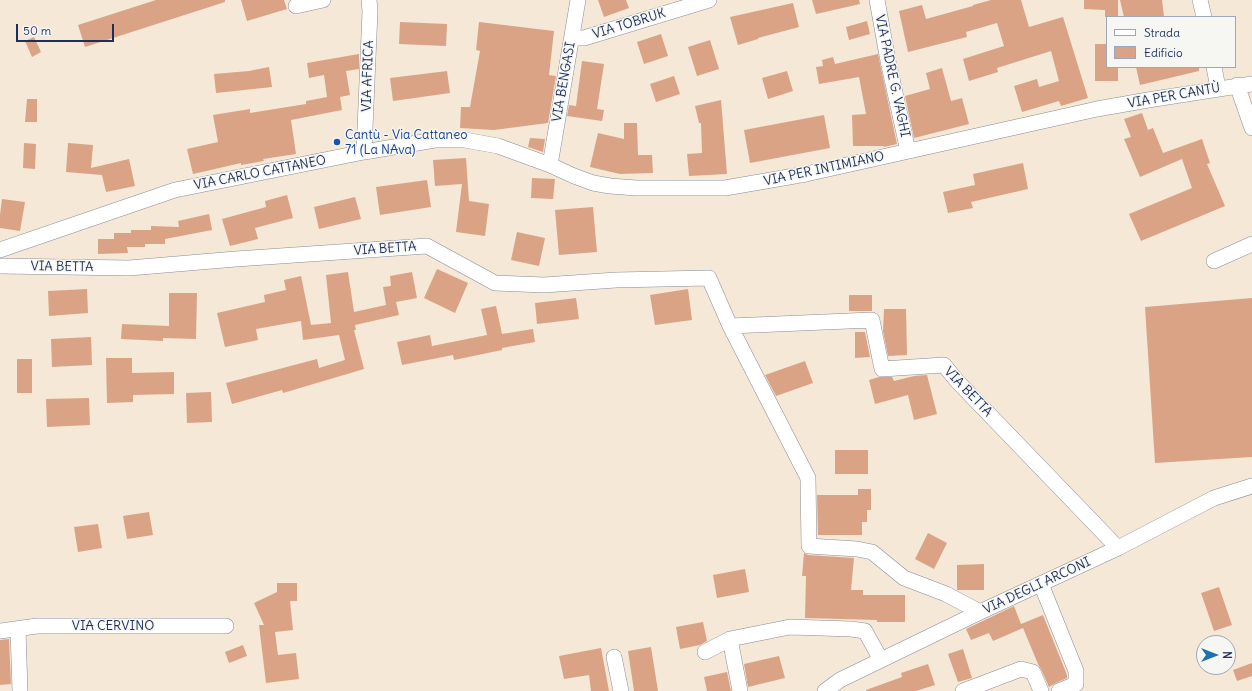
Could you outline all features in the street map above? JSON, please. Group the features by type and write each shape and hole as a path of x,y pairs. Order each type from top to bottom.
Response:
{"street":[{"path":"296,6 323,0"},
{"name":"VIA AFRICA","path":"364,152 370,11 369,0"},
{"name":"VIA BENGASI","path":"550,165 578,0"},
{"name":"VIA TOBRUK","path":"572,38 584,38 709,0"},
{"name":"VIA PADRE G. VAGHI","path":"876,0 908,151"},
{"path":"1200,0 1204,16"},
{"path":"1214,68 1218,88"},
{"path":"1245,84 1252,128"},
{"name":"VIA PER CANTÙ","path":"1097,109 1245,84"},
{"name":"VIA PER INTIMIANO","path":"550,165 593,183 610,186 725,188 806,174 1097,109"},
{"name":"VIA CARLO CATTANEO","path":"0,250 175,190 364,152 435,140 457,140 498,146 550,165"},
{"path":"1214,261 1252,244"},
{"name":"VIA BETTA","path":"0,266 129,268 428,246 495,283 544,285 616,280 709,278 730,326 808,478 809,546 857,549 872,552 904,578 946,594 980,612"},
{"name":"VIA BETTA","path":"730,326 872,320 882,369 944,365 957,381 1118,548"},
{"name":"VIA DEGLI ARCONI","path":"825,691 840,680 980,612 1118,548 1214,498 1252,486"},
{"path":"1041,584 1076,671 1076,684 1059,691"},
{"name":"VIA CERVINO","path":"0,631 37,626 226,626"},
{"path":"705,652 730,639 790,627 851,629 865,632 881,660"},
{"path":"18,629 20,691"},
{"path":"730,639 740,691"},
{"path":"614,657 621,691"},
{"path":"963,691 1021,669 1033,672 1041,691"}],"building":[{"path":"156,0 225,0 225,2 85,47 78,25"},
{"path":"241,0 284,0 287,9 247,21"},
{"path":"598,0 626,0 629,8 604,17"},
{"path":"812,0 859,0 860,4 816,14"},
{"path":"991,0 1021,0 1029,27 1063,17 1088,98 1061,106 1059,101 1022,112 1014,86 1037,79 1039,87 1059,81 1051,51 997,68 998,72 969,81 963,59 1004,46 997,23 966,32 967,37 908,52 899,11 922,5 926,19"},
{"path":"1084,0 1118,0 1118,16 1105,17 1105,10 1084,9"},
{"path":"1120,0 1162,0 1164,16 1124,16"},
{"path":"793,3 799,27 738,45 730,17"},
{"path":"867,21 870,34 849,40 846,27"},
{"path":"400,22 447,24 446,46 399,44"},
{"path":"479,22 554,31 549,75 556,76 548,123 494,130 460,128 461,107 470,107 480,51 476,50"},
{"path":"661,34 668,56 644,64 637,42"},
{"path":"34,37 41,52 32,57 25,41"},
{"path":"710,40 719,69 697,76 688,47"},
{"path":"1095,44 1106,44 1106,68 1118,68 1118,81 1095,81"},
{"path":"359,54 359,69 346,71 350,95 340,97 342,110 291,120 296,154 263,159 264,161 241,165 241,163 193,174 187,149 218,142 213,115 250,109 250,113 306,104 306,101 327,97 324,75 309,78 307,63"},
{"path":"878,54 897,144 884,147 853,146 852,115 866,114 859,77 819,84 816,67 823,66 822,60 833,57 835,64"},
{"path":"582,61 604,64 597,109 604,110 602,121 567,116 569,105 576,106"},
{"path":"269,67 272,87 216,93 214,74 249,71"},
{"path":"942,68 951,101 962,98 969,124 914,138 905,96 930,89 926,73"},
{"path":"1136,68 1199,68 1199,71 1140,85"},
{"path":"447,71 450,93 393,101 390,78"},
{"path":"787,71 793,91 768,99 762,78"},
{"path":"674,76 680,94 656,102 650,84"},
{"path":"27,99 37,99 37,122 25,122"},
{"path":"721,100 727,174 689,176 687,154 702,153 701,123 699,123 695,106"},
{"path":"1142,113 1148,130 1153,128 1163,153 1202,139 1210,163 1207,164 1225,206 1141,241 1129,214 1192,188 1182,159 1140,177 1124,139 1131,137 1124,119"},
{"path":"824,115 830,148 750,163 744,130"},
{"path":"624,123 637,123 638,155 652,155 653,173 620,174 590,167 598,133 624,139"},
{"path":"530,138 545,139 543,152 528,147"},
{"path":"24,143 36,144 35,169 23,168"},
{"path":"68,143 93,145 91,168 129,159 135,186 106,192 102,175 66,172"},
{"path":"466,158 469,201 489,204 485,236 456,232 462,184 435,186 433,160"},
{"path":"1023,163 1028,189 971,202 973,208 948,213 943,192 975,185 973,174"},
{"path":"532,178 555,179 553,199 531,198"},
{"path":"427,180 431,207 380,215 376,187"},
{"path":"287,195 293,218 255,228 258,239 230,246 222,219 266,207 265,201"},
{"path":"355,197 361,219 319,229 314,207"},
{"path":"2,199 25,202 20,231 0,228"},
{"path":"593,207 597,252 559,255 555,210"},
{"path":"209,214 212,230 165,239 165,244 145,244 145,247 127,247 128,253 98,254 98,239 114,239 114,233 131,233 131,230 151,230 151,226 179,227 178,221"},
{"path":"517,232 545,238 539,266 511,260"},
{"path":"437,269 468,283 455,313 424,298"},
{"path":"348,272 354,312 386,305 383,287 391,286 390,276 412,272 417,298 396,302 399,315 355,325 356,330 354,330 364,369 283,393 282,390 232,404 226,383 317,359 319,368 345,360 339,335 303,340 301,321 256,329 258,340 225,347 217,313 265,302 264,295 286,290 284,280 301,276 311,325 331,323 326,275"},
{"path":"87,289 88,313 49,316 48,291"},
{"path":"688,289 692,320 655,325 650,295"},
{"path":"169,293 197,293 196,339 163,338 163,341 121,339 122,324 169,326"},
{"path":"849,295 872,295 872,311 849,311"},
{"path":"576,298 579,319 537,324 535,303"},
{"path":"1252,298 1252,457 1155,463 1145,307"},
{"path":"496,306 502,334 533,329 535,342 502,348 502,350 454,360 453,355 402,365 397,342 430,335 432,346 487,335 481,309"},
{"path":"884,309 906,309 907,355 888,356 883,331"},
{"path":"855,332 865,332 870,357 855,358"},
{"path":"91,337 92,365 52,367 51,339"},
{"path":"106,358 132,358 132,373 174,372 174,394 133,395 133,402 107,403"},
{"path":"17,359 32,359 32,393 17,393"},
{"path":"805,361 813,383 776,396 765,375"},
{"path":"927,375 937,414 914,420 908,395 875,404 869,380 879,377 892,377 894,381 914,376"},
{"path":"211,392 212,422 187,423 186,393"},
{"path":"89,398 90,425 47,427 46,399"},
{"path":"835,450 868,450 868,474 835,474"},
{"path":"858,489 871,489 871,510 867,510 867,522 862,522 862,535 818,535 817,495 858,495"},
{"path":"149,512 153,535 127,539 123,516"},
{"path":"98,524 102,548 78,552 74,527"},
{"path":"928,533 947,543 934,569 915,559"},
{"path":"804,553 808,555 854,558 851,590 863,590 863,595 905,595 905,622 805,618 806,576 802,576"},
{"path":"984,564 984,590 957,590 957,565"},
{"path":"745,569 749,592 717,598 713,575"},
{"path":"277,583 297,583 297,601 290,601 293,630 275,632 278,655 296,653 299,679 266,683 259,625 264,625 254,603 277,592"},
{"path":"1219,587 1232,625 1214,631 1201,593"},
{"path":"1014,606 1021,624 1043,615 1067,678 1049,687 1023,628 993,641 989,633 971,640 966,629"},
{"path":"703,622 707,641 700,645 680,649 676,627"},
{"path":"9,639 11,684 0,685 0,640"},
{"path":"243,645 247,656 229,663 225,652"},
{"path":"651,647 658,691 634,691 628,651"},
{"path":"601,648 609,691 591,691 589,675 564,679 559,656"},
{"path":"963,649 972,678 958,682 948,654"},
{"path":"779,656 785,678 748,687 744,664"},
{"path":"1252,663 1252,676 1237,681 1235,675 1236,669"},
{"path":"928,664 935,685 916,691 866,691 902,677 901,673"},
{"path":"727,672 731,691 707,691 704,677"}],"place":[{"name":"Cantù - Via Cattaneo 71 (La NAva)","path":"337,142"}]}
